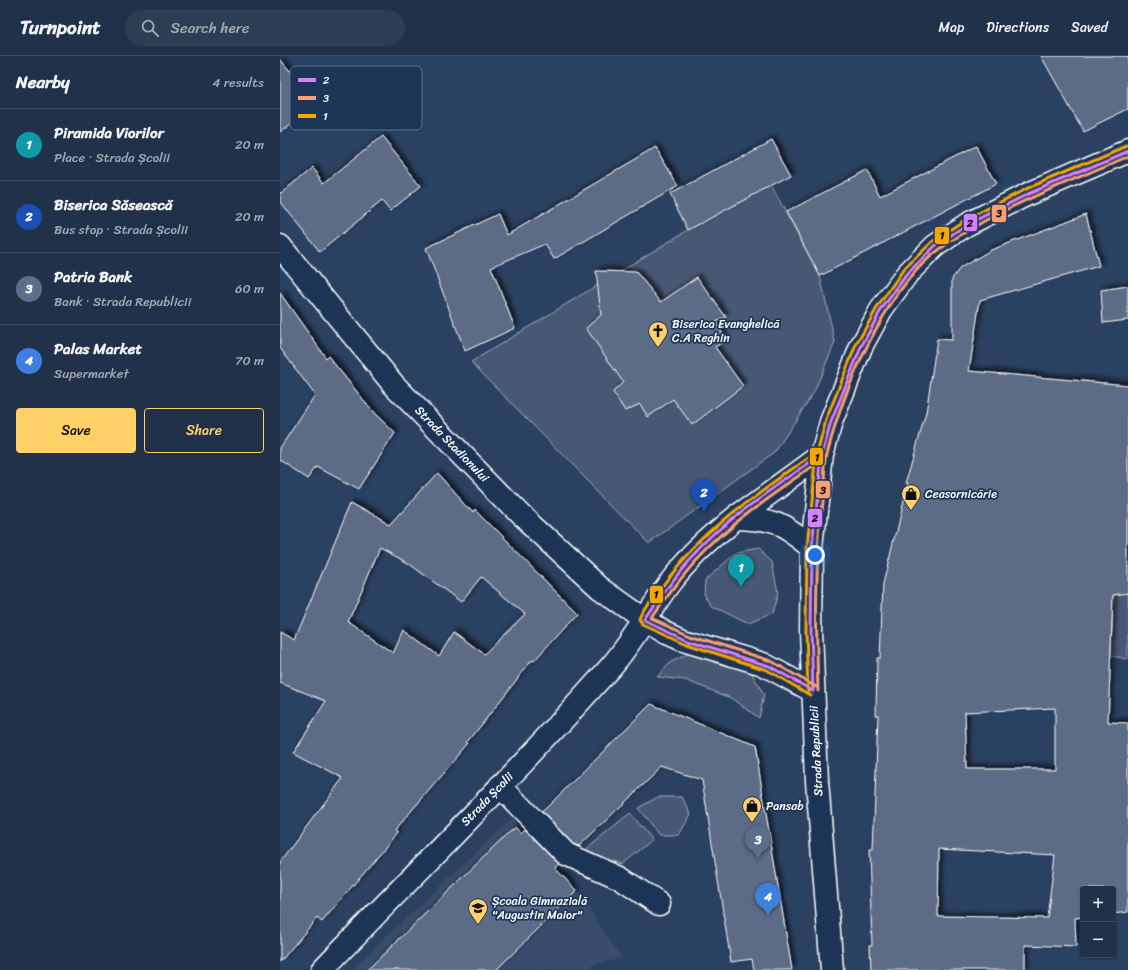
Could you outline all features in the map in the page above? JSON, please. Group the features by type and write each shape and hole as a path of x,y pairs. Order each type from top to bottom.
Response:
{"street":[{"name":"Strada Republicii","path":"832,970 817,781 810,630 812,548 822,455 831,422 862,347 881,310 907,274 936,246 966,225 1028,194 1128,151"},
{"name":"Strada Stadionului","path":"280,246 394,385 465,458 519,513 600,588 645,620"},
{"name":"Strada Școlii","path":"322,970 567,717 621,656 668,585 700,549 736,518 822,455"},
{"path":"736,518 761,519 781,525 812,548"},
{"path":"645,620 665,632 683,640 763,664 813,691"},
{"path":"500,786 566,854 620,878 659,904"}],"shaded area":[{"path":"771,185 820,276 835,342 814,392 775,452 649,543 471,362 688,230"},
{"path":"758,549 772,562 778,593 772,614 748,624 711,606 704,595 705,580 736,553"},
{"path":"1128,593 1128,659 1111,656 1113,614 1105,596"},
{"path":"690,653 751,672 764,695 759,718 731,698 685,680 657,677 671,662"},
{"path":"658,797 682,797 691,814 679,835 659,835 638,808"},
{"path":"630,814 652,840 623,864 583,852"},
{"name":"Școala Gimnazială \"Augustin Maior\"","path":"514,817 515,827 577,891 622,958 591,966 592,970 357,970 355,966"}],"building":[{"path":"1041,56 1128,56 1128,109 1083,131"},
{"path":"280,59 290,71 290,124 280,132"},
{"path":"381,137 421,186 390,211 382,201 320,252 280,201 280,194 312,168 324,183"},
{"path":"771,139 791,175 688,230 670,194"},
{"path":"976,146 996,184 820,276 786,212 867,170 880,196"},
{"path":"655,148 678,186 554,259 545,244 491,267 515,328 465,351 426,248 498,214 507,235"},
{"path":"1086,214 1099,266 980,300 969,371 1128,385 1128,593 1113,595 1108,722 1128,723 1128,912 1116,914 1116,886 1080,886 1080,917 1075,918 1076,947 1025,945 1025,970 871,970 870,945 872,945 869,850 873,850 878,715 876,715 877,658 880,658 883,584 908,483 906,483 926,413 937,339 952,340 952,279 960,268 991,250","holes":["1055,708 1055,769 967,769 965,712","939,849 1055,855 1047,918 938,916"]},
{"name":"Biserica Evanghelică C.A Reghin","path":"596,271 636,272 661,302 697,277 726,317 716,322 726,340 715,347 743,386 692,425 673,399 648,417 640,404 625,411 613,392 623,382 586,328 601,315"},
{"path":"1128,286 1128,320 1103,323 1101,290"},
{"path":"280,293 326,358 328,356 375,414 395,433 359,489 318,467 309,479 280,460 280,448 315,395 280,348"},
{"path":"437,473 473,513 475,510 577,613 534,661 532,660 468,742 470,743 394,831 397,833 322,922 317,918 280,962 280,862 343,778 293,752 326,701 280,683 280,632 294,640 352,502 391,524","holes":["380,548 408,563 461,602 481,577 525,614 484,654 454,632 439,656 404,630 393,653 348,622"]},
{"path":"651,704 755,747 792,970 754,970 752,959 731,962 702,780 662,767 579,846 573,844 542,812"},
{"name":"Școala Gimnazială \"Augustin Maior\"","path":"515,827 521,833 525,829 559,864 555,868 577,891 496,970 367,970"}],"transit line":[{"name":"1","path":"808,691 806,630 807,548 817,454 826,420 856,345 877,308 903,270 932,242 963,221 1026,189 1126,146"},
{"name":"2","path":"813,691 811,630 812,548 822,455 831,422 861,347 881,310 907,274 935,246 966,225 1028,194 1128,151"},
{"name":"3","path":"818,691 817,573 827,454 836,422 848,390 868,344 882,318 904,285 921,265 940,249 962,234 1007,209 1128,156"},
{"name":"1","path":"810,695 767,670 687,644 643,624 640,620 643,613 675,570 712,532 753,498 819,451"},
{"name":"2","path":"813,691 769,666 688,640 645,620 680,572 722,528 754,502 822,455"},
{"name":"3","path":"816,687 771,661 690,635 652,618 685,574 711,545 758,506 825,459"}],"place":[{"name":"Biserica Evanghelică C.A Reghin","path":"658,348"},
{"name":"Ceasornicărie","path":"911,511"},
{"name":"Biserica Săsească","path":"704,512"},
{"name":"Piramida Viorilor","path":"741,587"},
{"name":"Pansab","path":"752,823"},
{"name":"Patria Bank","path":"758,859"},
{"name":"Palas Market","path":"768,916"},
{"name":"Școala Gimnazială \"Augustin Maior\"","path":"478,925"}]}
